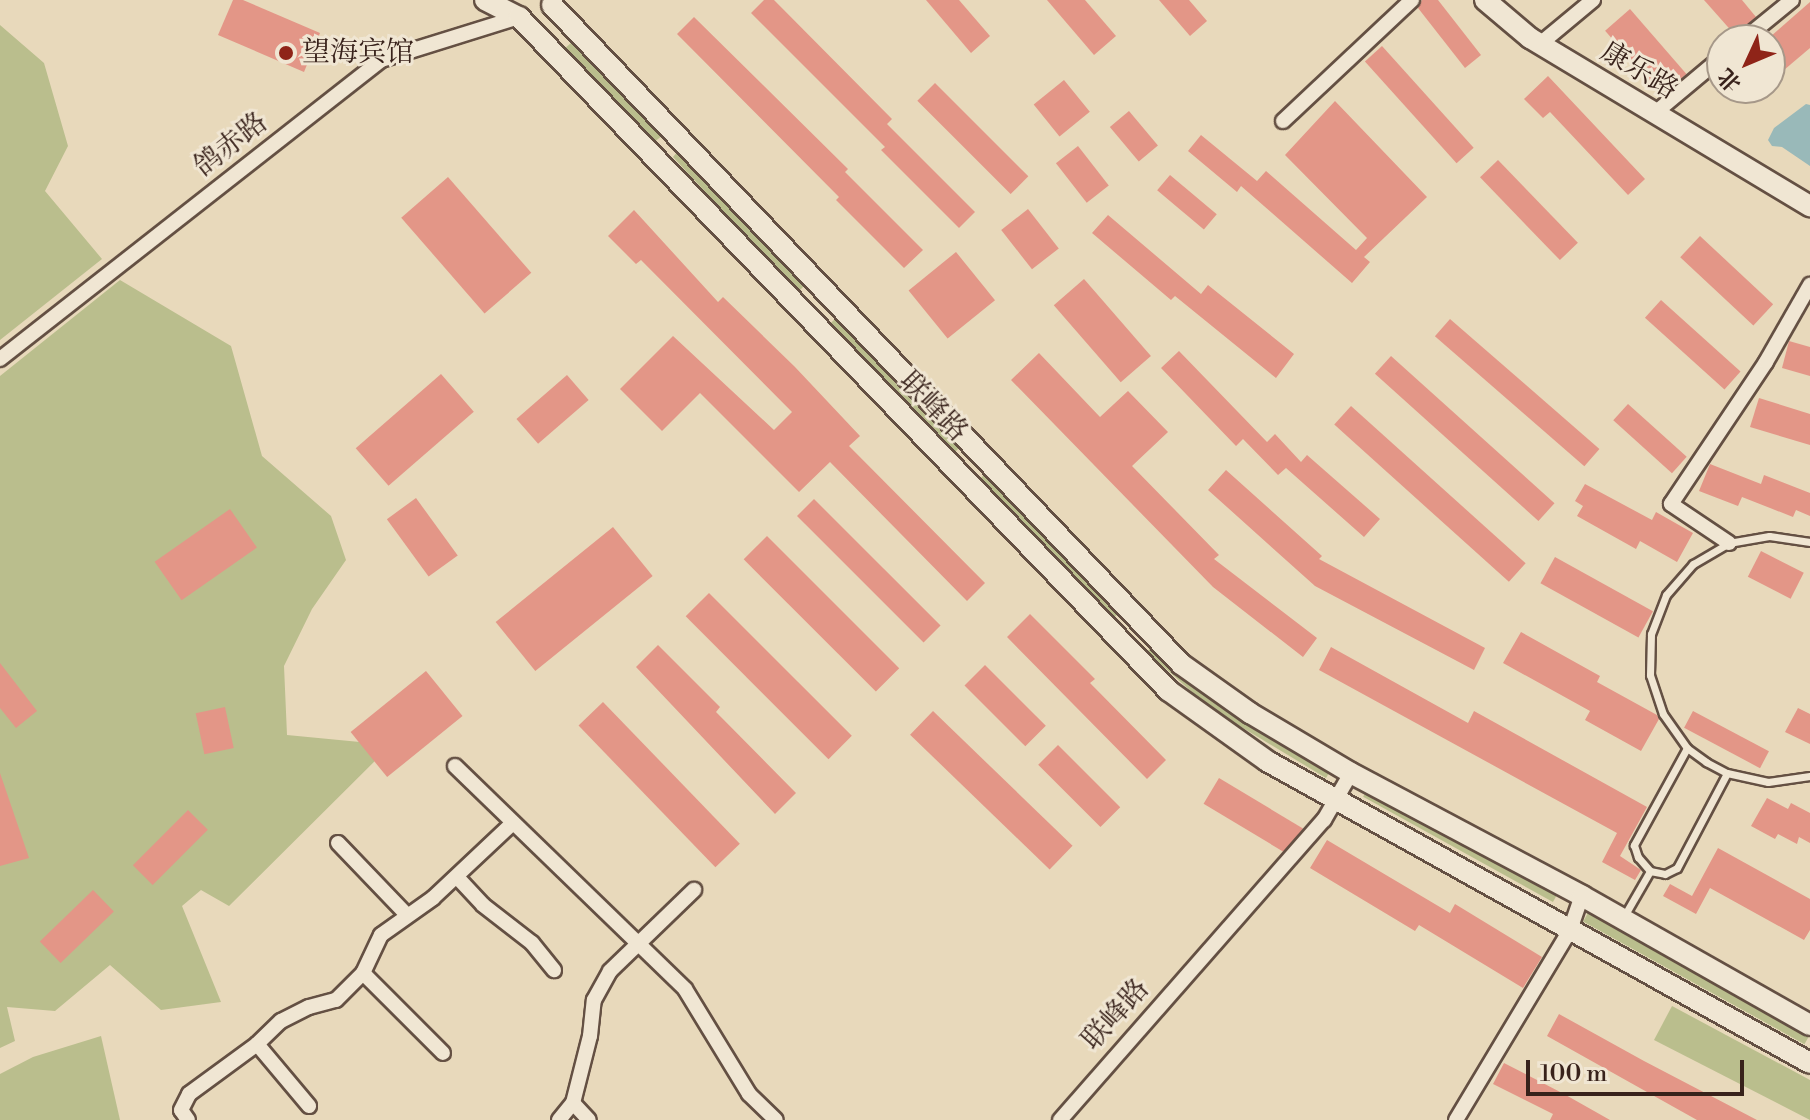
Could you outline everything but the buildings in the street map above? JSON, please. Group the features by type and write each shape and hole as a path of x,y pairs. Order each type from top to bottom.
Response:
{"main road":[{"name":"联峰路","path":"485,0 519,17 1169,691 1267,761 1810,1063"},
{"name":"康乐路","path":"1485,0 1540,44 1810,206"},
{"name":"联峰路","path":"558,2 1181,664 1250,713 1351,773 1582,896 1810,1025"},
{"path":"519,17 558,2"}],"street":[{"path":"1283,121 1412,0"},
{"path":"1540,44 1593,0"},
{"path":"1763,24 1792,0"},
{"name":"鸽赤路","path":"0,359 381,60 519,17"},
{"path":"1655,113 1706,70"},
{"path":"1729,543 1671,504 1766,362 1810,285"},
{"path":"455,766 685,989 749,1094 776,1120"},
{"name":"联峰路","path":"1060,1120 1315,831 1351,773"},
{"path":"188,1120 181,1110 189,1094 257,1044 281,1021 309,1007 336,1000 363,973 381,935 406,914 433,898 513,823"},
{"path":"338,843 406,914"},
{"path":"457,877 483,905 532,943 554,970"},
{"path":"559,1120 573,1103 590,1036 594,1000 610,971 694,890"},
{"path":"1456,1120 1570,930 1582,896"},
{"path":"363,973 443,1053"},
{"path":"257,1044 309,1106"},
{"path":"573,1103 589,1120"}],"lane":[{"path":"1810,542 1769,536 1729,543 1693,564 1666,595 1651,634 1650,675 1663,714 1687,748 1727,773 1768,782 1810,776"},
{"path":"1687,748 1634,845 1638,857 1650,871 1665,874 1677,868 1727,773"},
{"path":"1622,919 1650,871"}],"green space":[{"path":"0,25 44,63 68,146 45,191 102,259 0,340"},
{"path":"571,43 663,135 653,143 563,50"},
{"path":"679,150 806,284 798,292 673,157"},
{"path":"120,280 231,346 262,456 331,516 346,560 312,609 284,666 287,735 391,745 229,906 201,890 182,906 221,1002 161,1010 110,965 55,1011 7,1007 15,1041 0,1048 0,376"},
{"path":"837,317 961,446 954,453 830,324"},
{"path":"987,472 1121,611 1113,618 979,480"},
{"path":"1154,644 1332,768 1326,778 1210,708 1147,652"},
{"path":"1368,788 1558,893 1553,902 1363,797"},
{"path":"1589,911 1810,1034 1804,1044 1583,921"},
{"path":"1672,1006 1810,1080 1810,1120 1654,1040"},
{"path":"101,1036 120,1120 0,1120 0,1074 33,1057"}],"water":[{"path":"1806,104 1810,105 1810,166 1782,147 1772,146 1768,140 1774,128"}],"place":[{"name":"望海宾馆","path":"286,53"}]}
